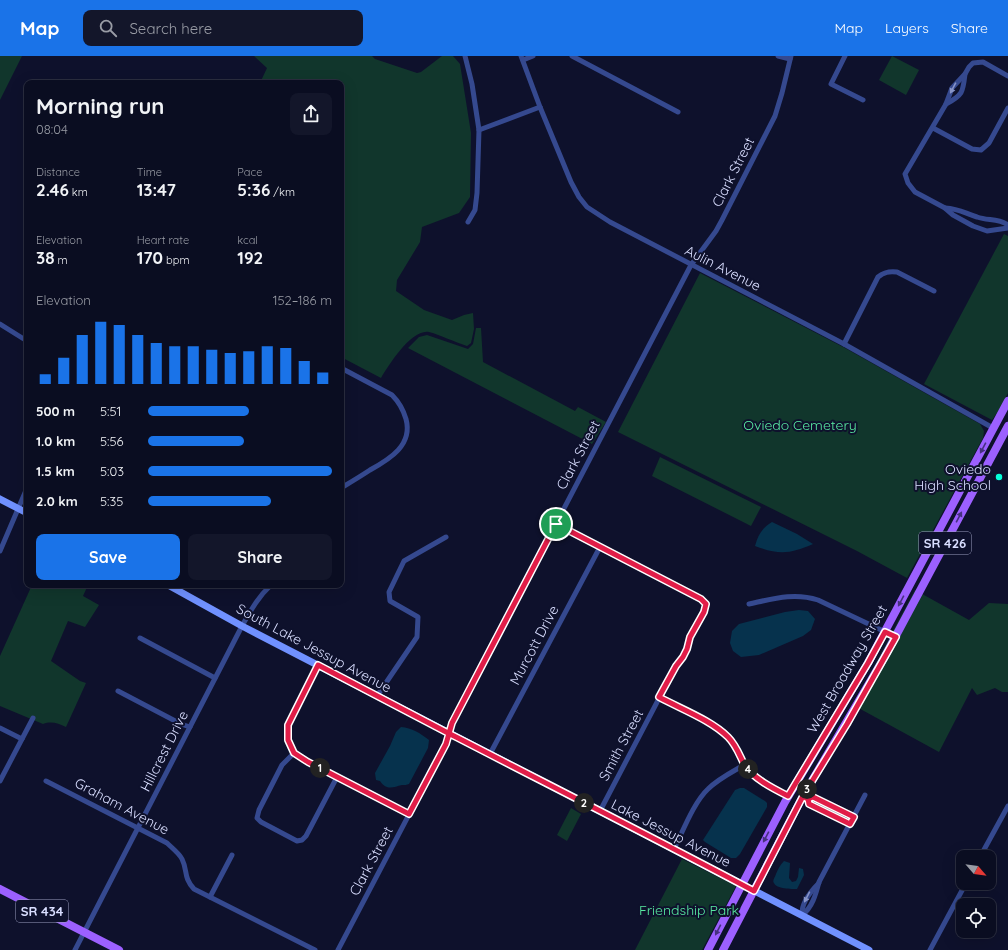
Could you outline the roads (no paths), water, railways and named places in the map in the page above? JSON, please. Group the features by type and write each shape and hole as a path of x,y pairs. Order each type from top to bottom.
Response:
{"main road":[{"name":"West Broadway Street","path":"708,950 788,796 868,663 1008,401"},
{"name":"West Broadway Street","path":"723,950 850,717 896,637 1008,426"},
{"path":"993,428 995,439 991,448 993,454"},
{"name":"SR 434","path":"0,890 119,950"}],"street":[{"path":"466,56 479,130 475,210 468,222"},
{"path":"522,58 533,56"},
{"path":"572,56 678,112"},
{"path":"778,56 791,57"},
{"path":"845,56 831,84 863,100"},
{"name":"Clark Street","path":"338,950 446,744 452,723 691,265 716,231 775,116 791,57"},
{"name":"Aulin Avenue","path":"522,58 565,172 579,197 587,207 610,222 844,344 993,428"},
{"path":"1008,76 983,62 973,63 952,88 946,104 916,157 909,165 906,174 908,184 915,192 981,230 987,231 1008,228"},
{"path":"946,104 961,94 965,74"},
{"path":"479,130 540,107"},
{"path":"933,128 972,149 982,150 989,144 1008,108"},
{"path":"945,208 956,209 983,219 999,220 1008,225"},
{"path":"981,230 983,219"},
{"path":"998,230 999,220"},
{"path":"844,344 878,277 882,273 890,271 897,272 934,291"},
{"path":"0,324 24,339"},
{"path":"344,370 392,395 398,401 404,411 407,423 407,437 401,448 391,458 344,486"},
{"path":"0,551 24,495"},
{"path":"0,499 24,512"},
{"path":"556,524 600,547"},
{"path":"377,696 417,637 418,618 390,601 389,592 404,561 446,537"},
{"name":"Smith Street","path":"600,547 701,599 706,604 704,612 690,637 683,657 676,666 659,697 600,811"},
{"name":"Murcott Drive","path":"490,754 600,547"},
{"name":"South Lake Jessup Avenue","path":"173,588 242,626 448,733"},
{"name":"Hillcrest Drive","path":"75,950 242,626 255,602 268,588"},
{"path":"748,604 782,597 808,597 818,600 896,637"},
{"path":"140,638 215,678"},
{"path":"318,665 288,725 288,740 294,753 308,762 409,814"},
{"path":"118,691 181,724 190,727"},
{"path":"659,697 717,728 729,738 738,749 744,765 758,779 788,796"},
{"path":"0,781 33,718"},
{"path":"0,728 22,739"},
{"name":"Lake Jessup Avenue","path":"448,733 869,950"},
{"path":"294,753 282,765 259,810 258,818 261,822 297,841 302,840 306,836 337,777"},
{"path":"674,849 691,815 707,790 717,781 744,765"},
{"name":"Graham Avenue","path":"46,781 167,843 175,850 182,860 188,882 194,889 315,950"},
{"path":"802,915 802,908 810,891 819,882 865,795"},
{"path":"850,824 809,804 806,798 813,797 854,817"},
{"path":"984,850 1008,806"},
{"path":"210,897 232,855"},
{"path":"930,950 962,890"}],"water":[{"path":"772,522 797,534 813,544 798,550 784,552 771,551 755,546 761,532"},
{"path":"799,610 808,611 815,619 811,630 803,636 759,655 741,657 733,651 730,643 732,631 739,624 785,612"},
{"path":"401,727 416,731 429,740 428,748 409,784 388,787 376,780 375,773 396,732"},
{"path":"744,788 765,801 767,803 767,807 740,854 736,858 731,858 703,840 735,790"},
{"path":"784,861 790,863 789,878 792,882 796,881 798,877 799,868 803,869 804,875 797,889 781,888 773,882 778,869"}],"place":[{"name":"Oviedo High School","path":"999,477"}],"park label":[{"name":"Oviedo Cemetery","path":"800,425"},
{"name":"Friendship Park","path":"689,910"}]}
